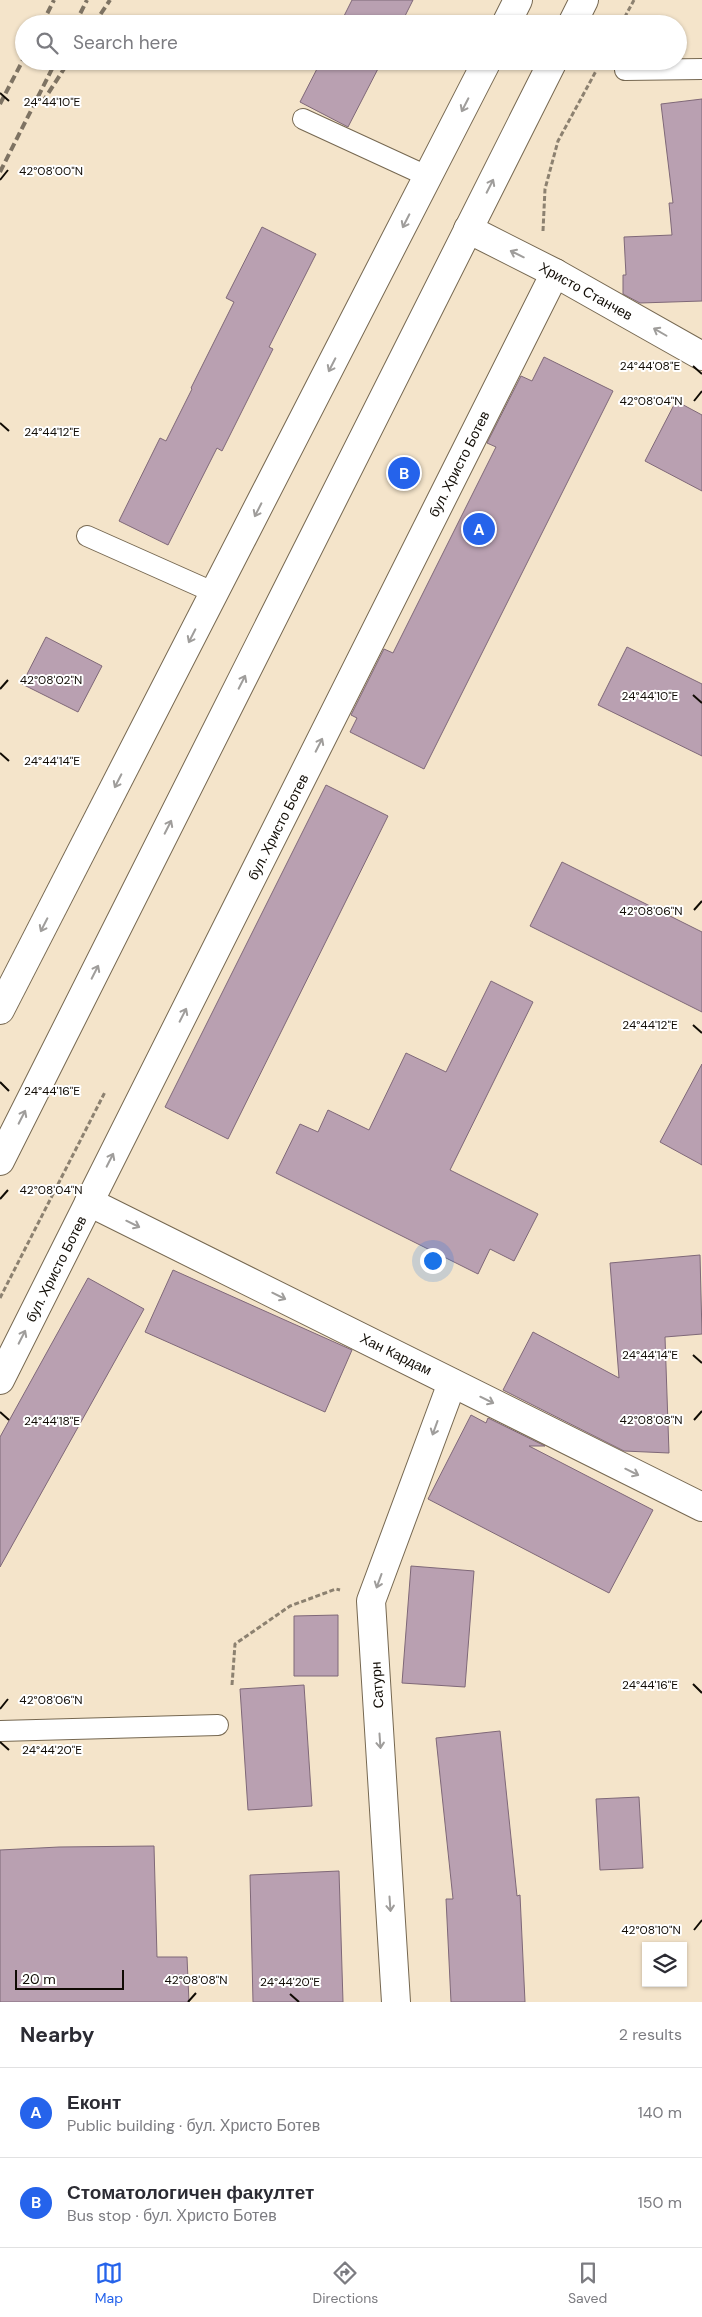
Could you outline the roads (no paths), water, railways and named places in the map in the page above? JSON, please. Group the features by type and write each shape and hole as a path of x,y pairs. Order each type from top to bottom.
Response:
{"street":[{"path":"510,15 518,0"},
{"path":"576,15 584,0"},
{"path":"0,1010 482,70"},
{"path":"0,1161 548,70"},
{"name":"Христо Станчев","path":"468,229 555,273 702,356"},
{"name":"бул. Христо Ботев","path":"0,1380 555,273"},
{"name":"Хан Кардам","path":"89,1202 702,1507"},
{"name":"Сатурн","path":"396,2002 371,1601 452,1383"}],"lane":[{"path":"687,69 702,69"},
{"path":"303,119 429,177"},
{"path":"87,536 215,593"},
{"path":"0,1731 218,1725"}],"railway":[{"path":"46,15 54,0"},
{"path":"80,15 87,0"},
{"path":"100,15 110,0"},
{"path":"0,104 18,70"},
{"path":"0,172 51,70"},
{"path":"42,103 63,70"}],"place":[{"name":"Стоматологичен факултет","path":"404,473"},
{"name":"Еконт","path":"479,529"}]}
